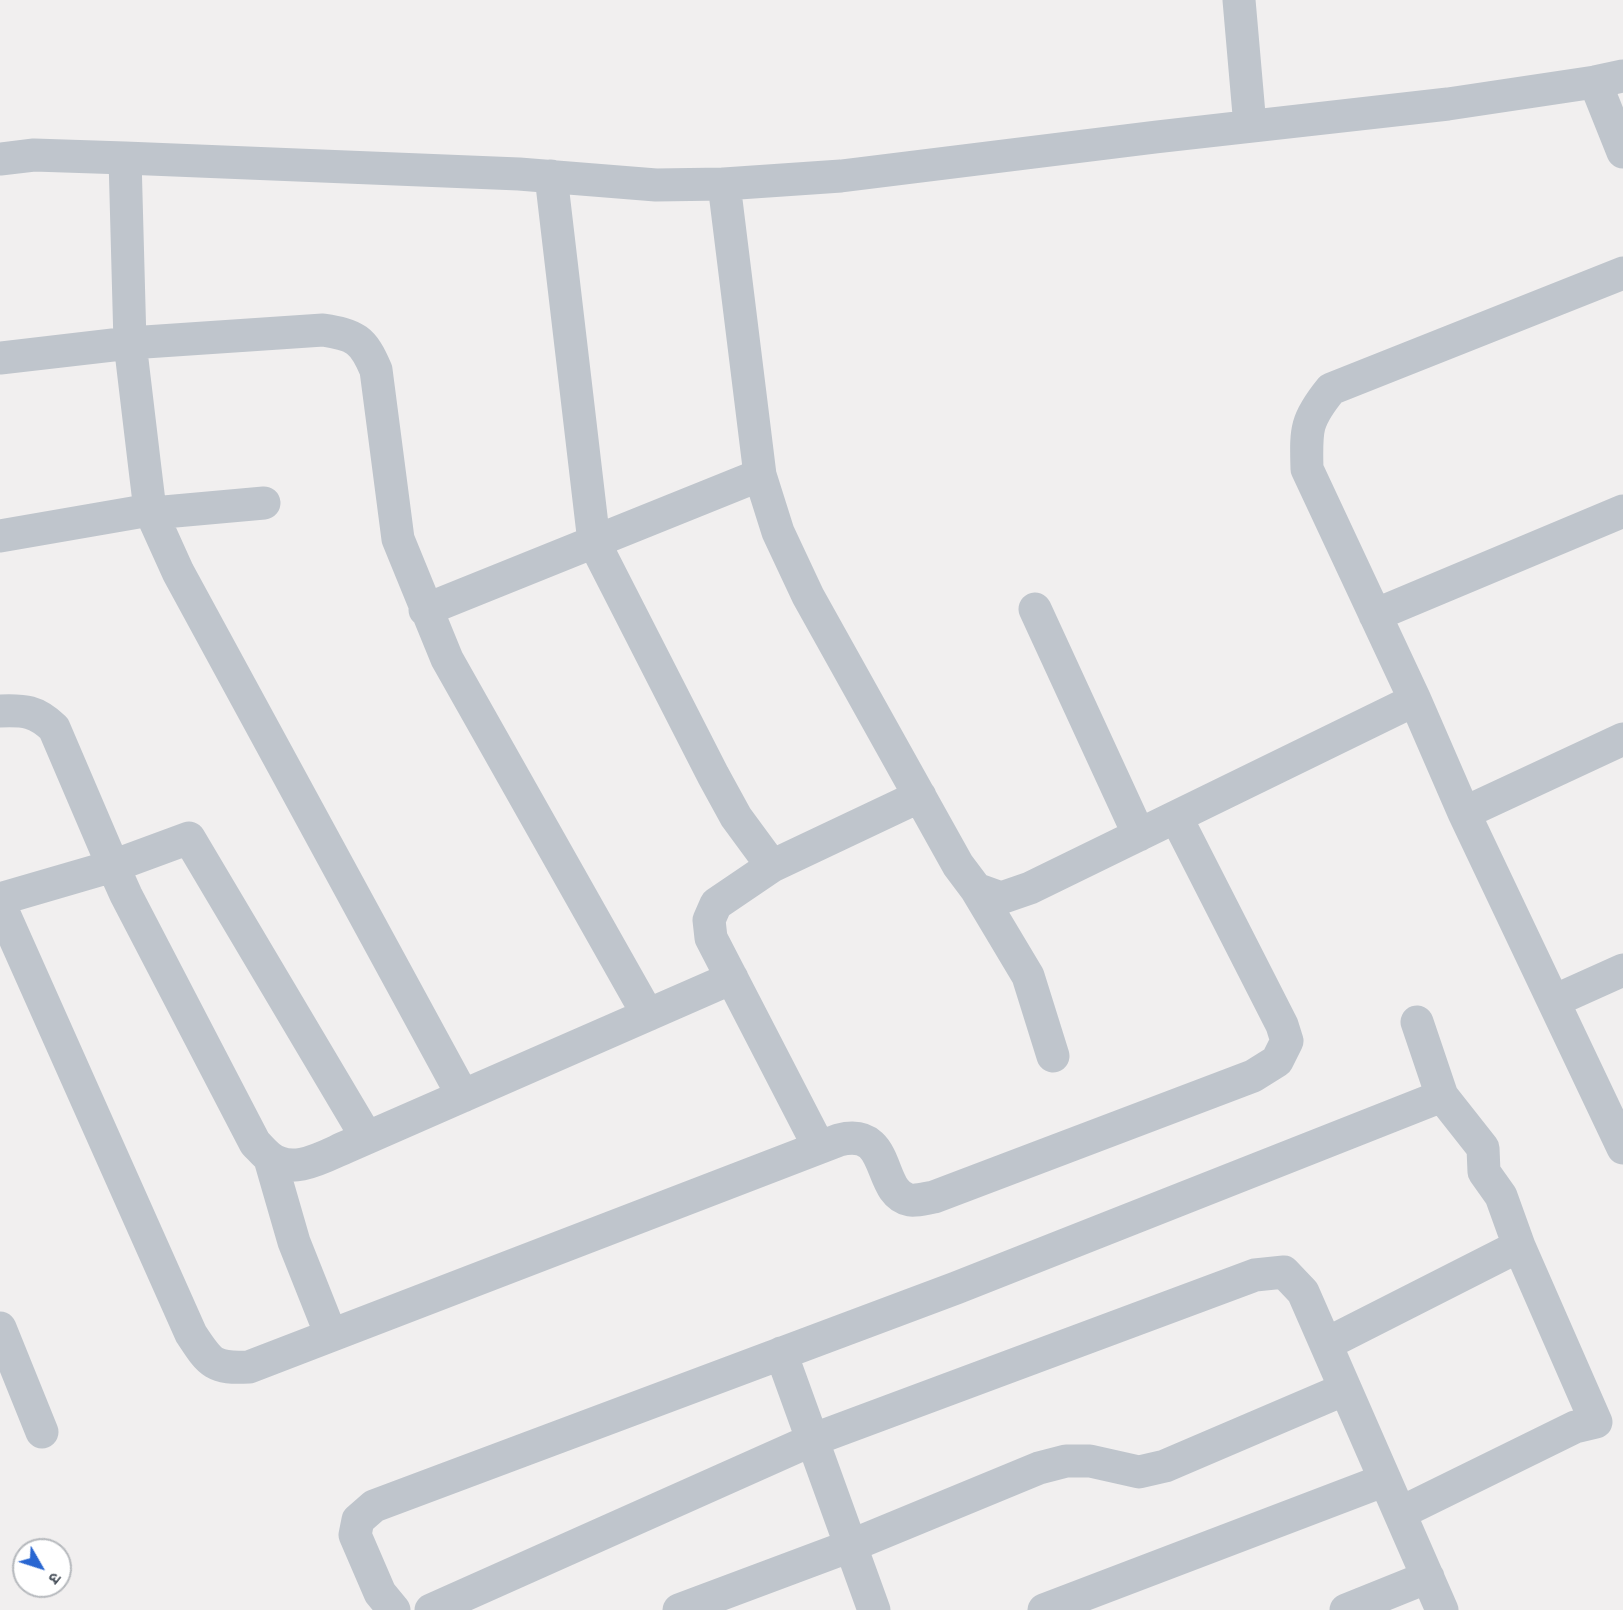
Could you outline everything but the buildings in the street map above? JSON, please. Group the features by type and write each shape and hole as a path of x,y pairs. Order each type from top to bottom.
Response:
{"street":[{"path":"1239,0 1250,126"},
{"path":"0,159 34,155 125,158 551,176 656,185 724,184 841,176 1448,104 1609,79 1623,152"},
{"path":"125,158 130,343 150,510 178,572 463,1096"},
{"path":"551,176 594,542 736,816 772,866"},
{"path":"724,184 760,475 778,531 808,596 958,865 976,889 1028,976 1053,1056"},
{"path":"1623,273 1331,389 1314,410 1306,435 1307,469 1415,700 1464,813 1623,1148"},
{"path":"0,358 130,343 323,330 349,334 368,350 376,370 398,539 425,610 447,659 648,1015"},
{"path":"425,610 760,475"},
{"path":"0,536 150,510 164,512 264,503"},
{"path":"1375,615 1623,511"},
{"path":"1035,609 1139,835"},
{"path":"976,889 1001,898 1030,888 1415,700"},
{"path":"0,711 21,710 41,716 54,728 126,896 255,1143 270,1159 294,1242 331,1335"},
{"path":"1464,813 1623,739"},
{"path":"819,1147 711,938 709,920 716,904 772,866 920,796"},
{"path":"0,905 191,1334 207,1359 228,1368 249,1367 852,1136 867,1142 878,1152 896,1193 910,1200 934,1197 1253,1076 1277,1060 1287,1041 1282,1025 1176,817"},
{"path":"0,899 113,866 189,838 327,1071 357,1143"},
{"path":"1554,1001 1623,970"},
{"path":"270,1159 288,1165 308,1164 732,978"},
{"path":"1400,1513 1575,1427 1596,1422 1518,1246 1502,1196 1484,1172 1483,1148 1442,1096 1417,1022"},
{"path":"393,1610 380,1593 355,1534 358,1520 374,1506 956,1288 1442,1096"},
{"path":"1326,1344 1518,1246"},
{"path":"431,1610 812,1440 1255,1275 1284,1272 1303,1292 1442,1610"},
{"path":"1,1333 42,1432"},
{"path":"781,1353 874,1610"},
{"path":"679,1610 849,1546 1039,1468 1065,1461 1090,1461 1139,1472 1165,1466 1345,1389"},
{"path":"1044,1610 1385,1480"},
{"path":"1346,1610 1428,1577"}]}
